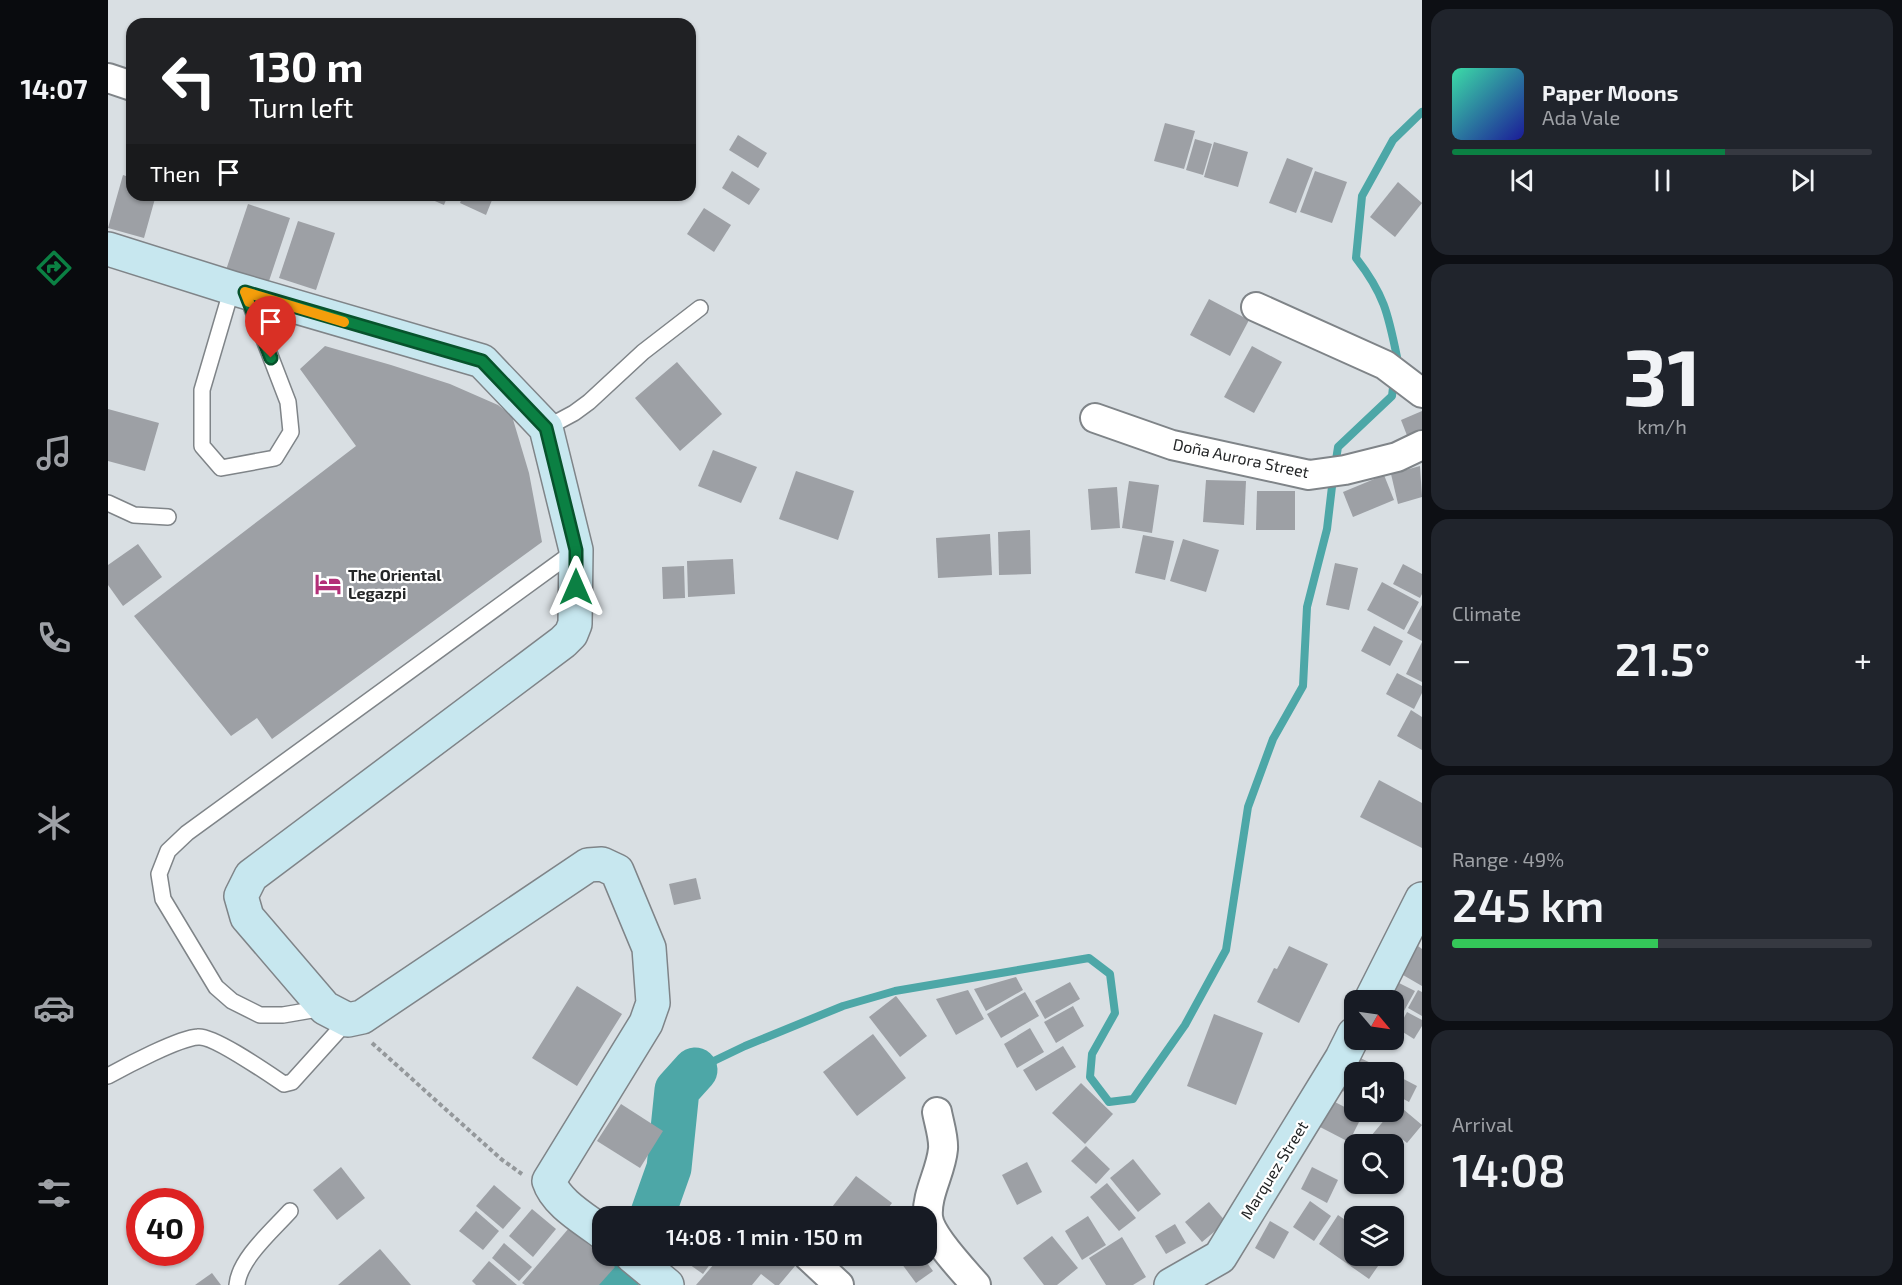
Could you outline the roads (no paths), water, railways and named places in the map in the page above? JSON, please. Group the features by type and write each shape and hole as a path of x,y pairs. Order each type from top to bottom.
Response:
{"street":[{"path":"108,78 126,84"},
{"path":"108,249 238,290 482,361 546,428 576,550 576,624 570,634 563,642 251,876 241,896 247,917 336,1014 362,1017 588,865 602,864 617,871 649,948 653,1003 646,1023 549,1181 552,1191 592,1225"},
{"path":"1256,307 1403,380"},
{"name":"Doña Aurora Street","path":"1095,418 1172,445 1309,475 1345,470 1396,457 1422,445"},
{"path":"1376,990 1422,899"},
{"name":"Marquez Street","path":"1171,1285 1220,1257 1346,1050"},
{"path":"937,1112 943,1148 933,1183 928,1219 950,1256 976,1285"},
{"path":"819,1266 839,1285"}],"lane":[{"path":"238,290 288,402 291,432 275,458 221,468 202,446 202,390 238,290"},
{"path":"546,428 589,402 642,352 700,308"},
{"path":"108,503 134,515 168,517"},
{"path":"336,1014 260,1015 232,1002 216,987 162,899 159,874 168,851 187,833 576,550"},
{"path":"108,1076 128,1065 199,1036 208,1038 285,1084 292,1082 336,1014"},
{"path":"237,1285 237,1276 244,1262 290,1211"}],"waterway":[{"path":"1396,364 1397,357 1384,304 1373,282 1356,258 1362,196 1393,140 1422,112"},
{"path":"1335,466 1338,447 1392,396 1394,379"},
{"path":"695,1070 745,1046 843,1006 895,991 1089,958 1110,974 1115,1013 1092,1054 1090,1077 1109,1102 1133,1099 1185,1025 1226,950 1248,807 1273,739 1303,686 1307,607 1327,529 1333,478"},
{"path":"656,1206 669,1168 677,1090 695,1070"},
{"path":"612,1285 623,1266"}],"place":[{"name":"The Oriental Legazpi","path":"328,584"}]}
